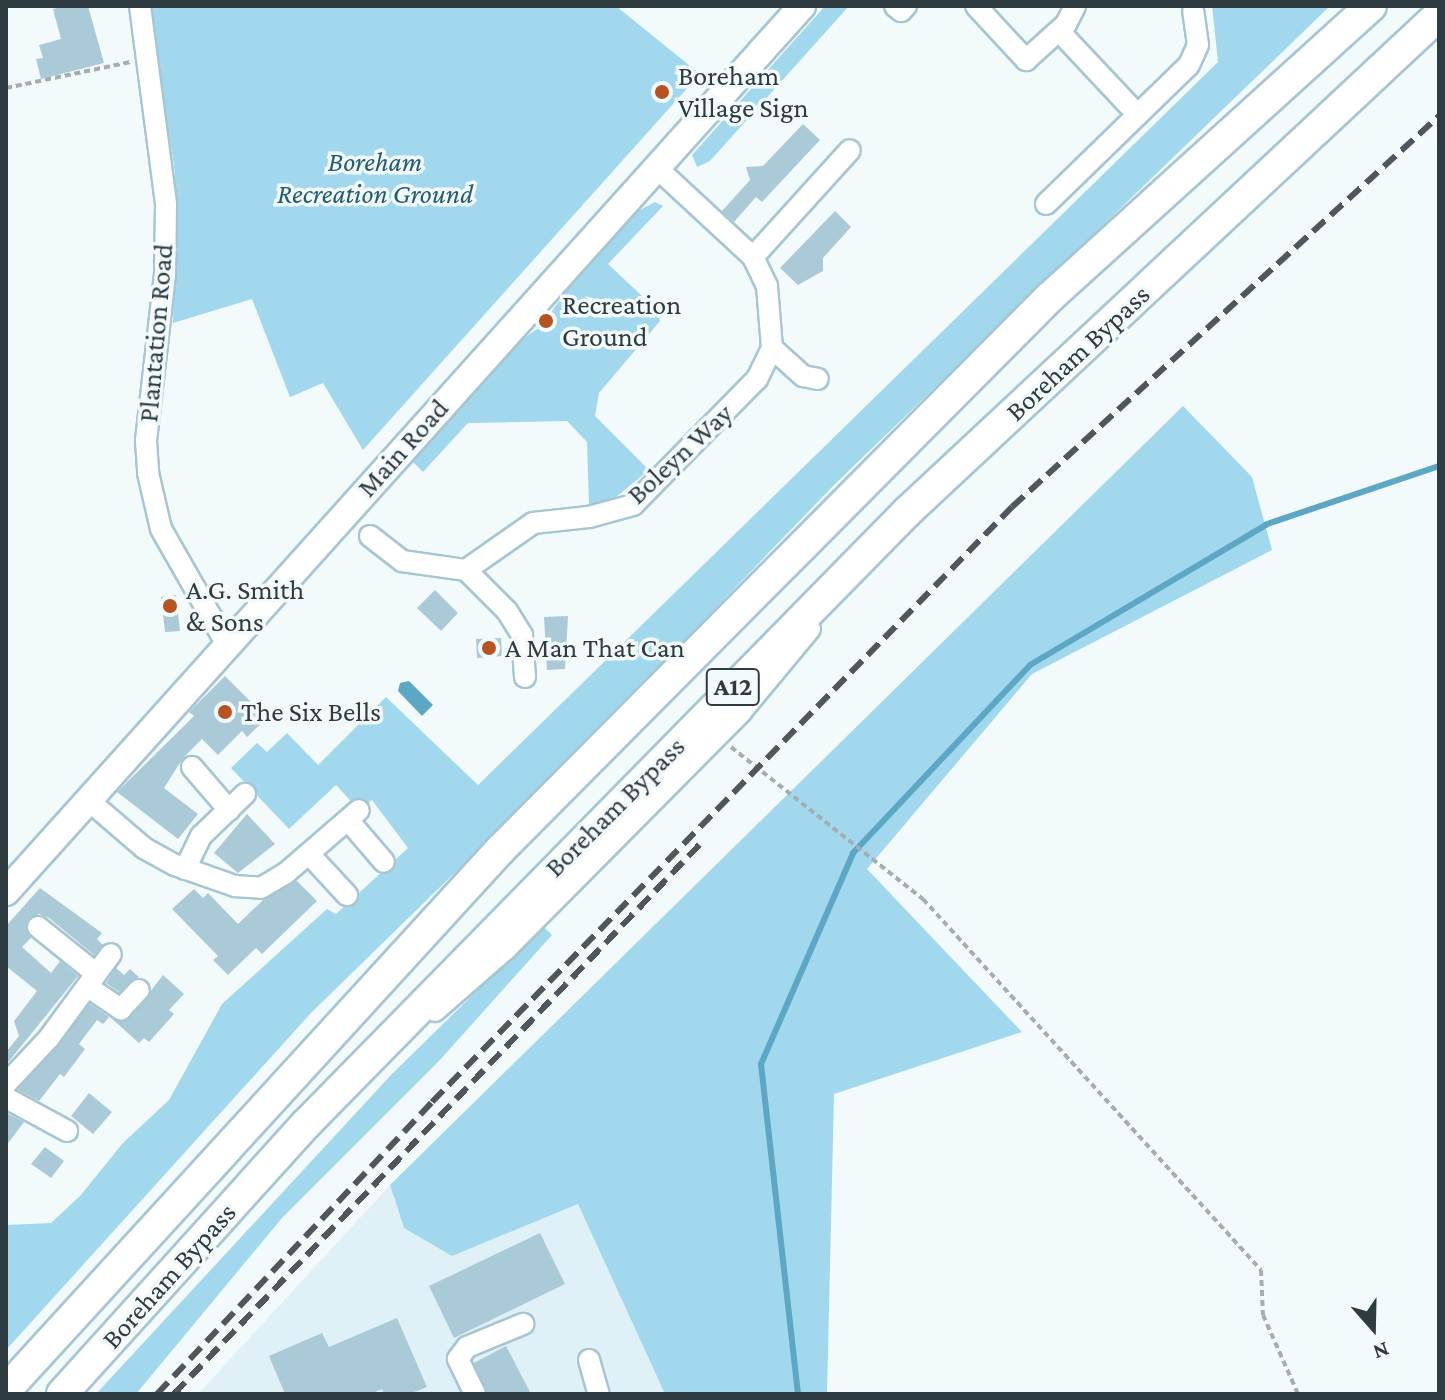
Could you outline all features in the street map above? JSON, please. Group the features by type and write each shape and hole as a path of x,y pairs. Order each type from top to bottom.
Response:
{"highway":[{"name":"Boreham Bypass","path":"6,1390 511,839 1050,297 1371,6"},
{"name":"Boreham Bypass","path":"62,1394 307,1123 907,512 1439,15"}],"main road":[{"name":"Main Road","path":"6,892 226,643 659,170 802,6"}],"street":[{"name":"Plantation Road","path":"140,6 166,204 165,274 146,441 148,473 161,529 226,643"},
{"path":"895,6 901,11 906,6"},
{"path":"976,6 1026,60 1059,31 1075,6"},
{"path":"1046,204 1189,65 1198,45 1193,11"},
{"path":"1059,31 1138,115"},
{"path":"753,257 850,150"},
{"path":"659,170 753,257 767,286 772,348 803,376 818,379"},
{"name":"Boleyn Way","path":"466,570 533,523 589,517 633,505 757,379 772,348"},
{"path":"307,1123 505,950 717,736 907,512"},
{"path":"370,536 402,561 466,570 507,611 522,635 525,677"},
{"path":"192,767 229,810"},
{"path":"185,869 201,836 245,794"},
{"path":"87,799 144,848 185,869 235,886 261,888 309,854 353,815 384,862"},
{"path":"309,854 347,895"},
{"path":"38,927 121,1009 139,990"},
{"path":"67,1131 8,1093 111,954"},
{"path":"475,1394 458,1359 467,1347 523,1324"},
{"path":"589,1360 599,1394"}],"path":[{"path":"6,88 148,58"},
{"path":"717,736 923,899 1261,1270 1263,1315 1298,1394"}],"shaded area":[{"path":"409,681 433,705 422,716 398,691 400,683"},
{"path":"390,1185 404,1228 452,1256 578,1204 665,1394 198,1394"}],"green space":[{"name":"Boreham Recreation Ground","path":"150,6 616,6 700,74 363,450 323,383 290,397 252,299 173,323 175,173"},
{"path":"825,6 849,6 710,161 697,167 692,155"},
{"path":"1212,6 1330,6 834,485 558,772 311,1013 6,1350 6,1225 51,1223 80,1196 123,1143 169,1100 222,1004 327,909 336,914 408,848 372,800 359,810 336,785 289,829 231,768 257,743 267,752 287,733 318,765 386,697 478,785 1218,62"},
{"path":"655,202 663,206 608,264 656,309 660,321 599,393 595,416 649,470 616,497 589,505 587,442 567,421 468,423 423,472 412,461 504,352 540,327 588,262 636,212"},
{"path":"1183,406 1252,477 1272,550 1032,674 867,869 1022,1032 834,1094 827,1394 665,1394 578,1204 452,1256 404,1228 390,1185"},
{"path":"543,926 552,935 439,1061 282,1218 136,1394 96,1394 391,1075"}],"building":[{"path":"88,6 104,63 41,79 36,59 43,58 39,45 61,39 53,9"},
{"path":"803,124 820,140 762,202 756,197 734,222 722,211 750,180 746,167 763,166"},
{"path":"835,211 851,227 823,258 823,271 798,285 780,268"},
{"path":"435,590 458,613 441,631 417,608"},
{"name":"A.G. Smith & Sons","path":"176,595 180,631 165,632 161,597"},
{"path":"568,616 565,669 547,670 544,617"},
{"name":"A Man That Can","path":"501,638 502,656 477,658 476,639"},
{"path":"225,676 267,718 247,737 242,731 218,755 202,739 183,758 164,788 198,814 178,839 117,792 194,716 189,712"},
{"path":"247,814 275,844 238,873 214,853"},
{"path":"297,881 317,901 262,954 256,948 228,975 213,960 218,956 172,909 194,889 203,898 208,893 238,924 263,900"},
{"path":"40,888 102,933 97,939 103,945 94,955 49,918 39,914 27,920 31,938 22,947 51,973 60,961 78,976 6,1065 6,1052 19,1036 14,1021 37,991 6,966 6,926"},
{"path":"116,968 124,975 130,969 139,977 119,992 106,983"},
{"path":"163,975 184,994 169,1010 174,1014 149,1042 144,1038 139,1043 111,1018 130,1018"},
{"path":"90,1004 109,1017 103,1024 97,1020 79,1044 85,1049 64,1077 60,1074 39,1101 18,1090"},
{"path":"89,1093 112,1112 93,1134 71,1116"},
{"path":"8,1114 24,1122 6,1146 6,1116"},
{"path":"45,1147 64,1161 51,1178 31,1164"},
{"path":"540,1233 565,1284 454,1338 429,1286"},
{"path":"397,1318 427,1387 409,1394 384,1394 382,1389 370,1394 285,1394 269,1356 322,1333 329,1347"},
{"path":"506,1346 531,1394 488,1394 474,1363"}],"waterway":[{"path":"798,1394 761,1064 853,853 1030,665 1267,524 1439,466"}],"railway":[{"path":"157,1394 432,1102 1012,507 1439,116"},
{"path":"174,1394 705,839"}],"place":[{"name":"Boreham Village Sign","path":"662,92"},
{"name":"Recreation Ground","path":"546,321"},
{"name":"A.G. Smith & Sons","path":"170,606"},
{"name":"A Man That Can","path":"489,648"},
{"name":"The Six Bells","path":"225,712"}]}
